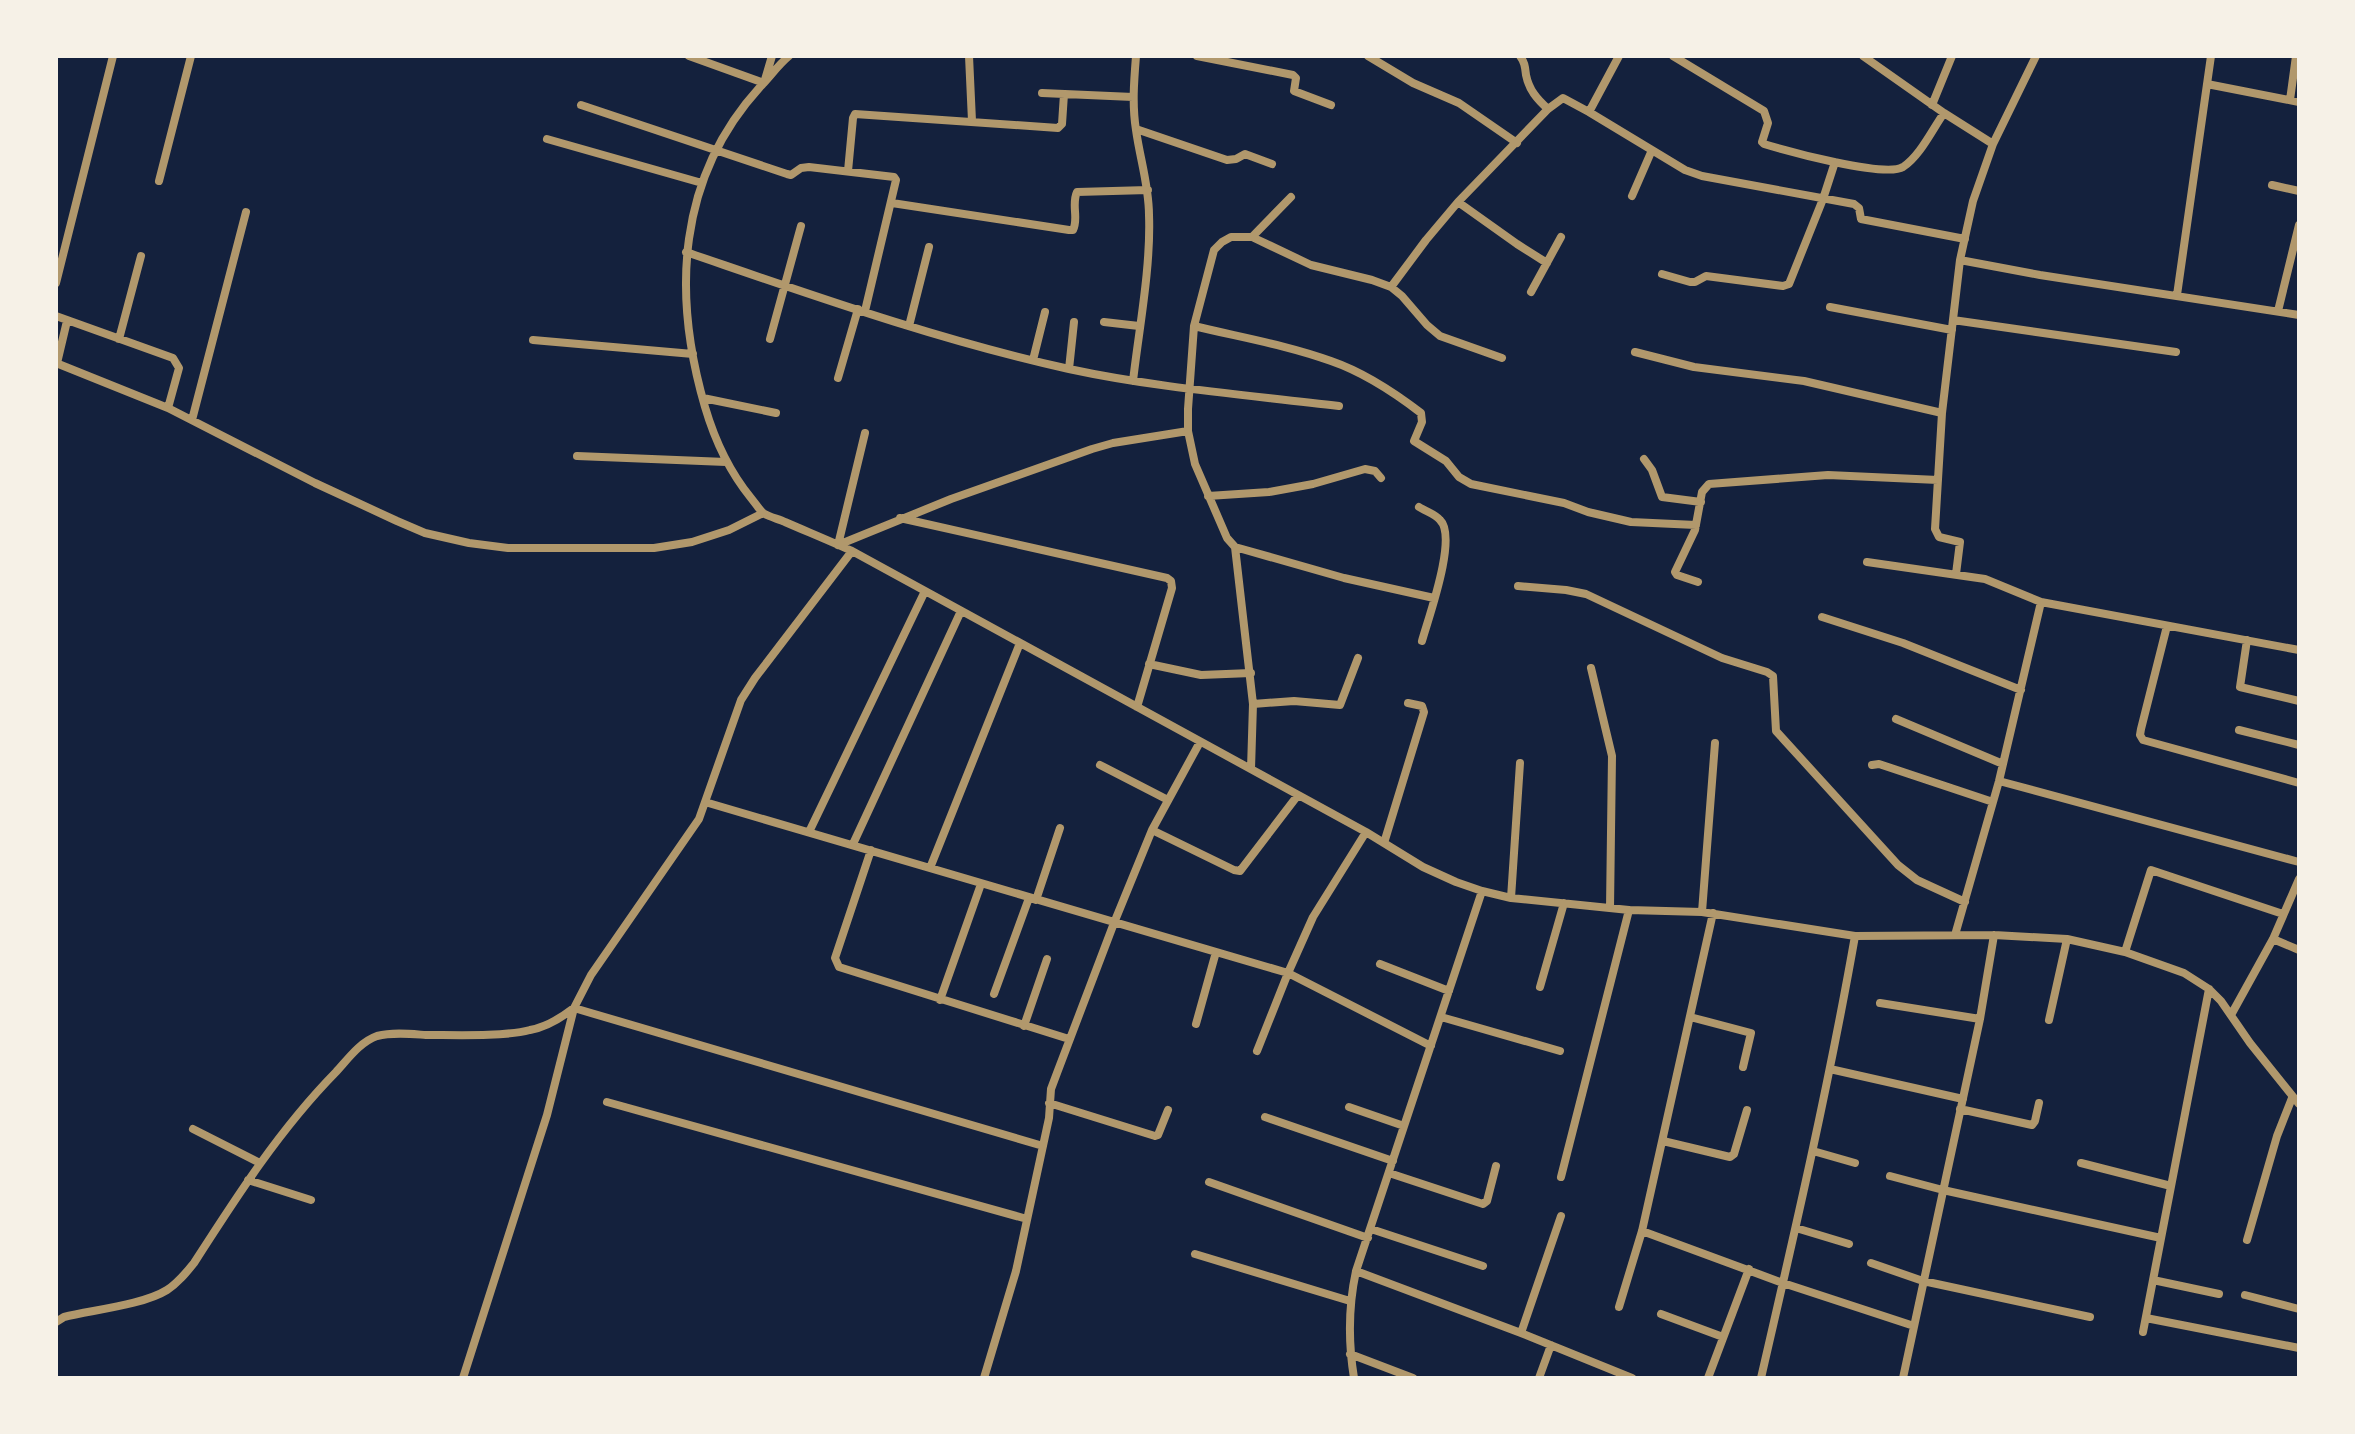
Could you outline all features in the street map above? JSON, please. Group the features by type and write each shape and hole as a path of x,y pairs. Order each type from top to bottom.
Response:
{"street":[{"path":"56,283 113,56"},
{"path":"159,181 191,56"},
{"path":"689,56 764,83"},
{"path":"764,83 772,56"},
{"path":"789,56 740,112 716,149 692,215 686,252 693,354 712,430 726,462 763,513 852,551 1366,832 1423,867 1482,891 1511,898 1629,910 1713,913 1855,936 1994,935 2067,939 2125,952 2184,973 2209,989 2295,1101 2277,1136 2247,1240"},
{"path":"969,56 972,121"},
{"path":"1133,381 1149,239 1148,190 1133,97 1136,56"},
{"path":"1197,56 1293,75 1296,78 1294,91 1331,105"},
{"path":"1368,56 1413,83 1459,103 1517,143"},
{"path":"1520,56 1529,86 1548,109"},
{"path":"1589,112 1619,56"},
{"path":"1673,56 1764,111 1768,123 1764,144 1835,162 1898,170 1910,161 1944,113"},
{"path":"1863,56 1993,144"},
{"path":"1932,105 1952,56"},
{"path":"1956,574 1960,542 1939,537 1935,529 1942,413 1960,260 1973,201 1993,144 2036,56"},
{"path":"2177,295 2211,56"},
{"path":"2207,84 2295,101 2296,56"},
{"path":"1042,93 1133,97"},
{"path":"848,171 855,114 1060,128 1064,94"},
{"path":"1391,287 1458,202 1548,109 1563,98 1685,170 1702,176 1857,206 1861,219 1965,239"},
{"path":"581,105 791,175 805,167 894,177 892,203 862,310 838,378"},
{"path":"1136,129 1227,160 1245,154 1272,164"},
{"path":"547,139 702,183"},
{"path":"1632,196 1652,150"},
{"path":"1662,274 1690,282 1706,276 1783,286 1789,284 1835,162"},
{"path":"2272,185 2299,191"},
{"path":"892,203 1073,230 1074,197 1077,192 1148,190"},
{"path":"1252,237 1291,197"},
{"path":"1458,202 1547,263"},
{"path":"192,420 246,212"},
{"path":"2278,311 2299,225"},
{"path":"770,339 801,226"},
{"path":"1251,769 1251,673 1235,547 1224,533 1195,464 1188,431 1188,387 1194,326 1214,250 1231,237 1252,237 1311,265 1391,287 1440,336 1502,358"},
{"path":"1531,292 1561,237"},
{"path":"909,326 929,247"},
{"path":"686,252 909,326 1069,369 1133,381 1339,406"},
{"path":"119,339 141,256"},
{"path":"1960,260 2299,315"},
{"path":"1830,307 2176,352"},
{"path":"1033,360 1045,312"},
{"path":"56,316 167,355 177,362 179,368 168,408"},
{"path":"67,321 56,363 168,408 425,533 508,548 654,548 692,542 729,530 763,513"},
{"path":"1069,369 1074,322"},
{"path":"1104,322 1139,326"},
{"path":"1194,326 1331,361 1356,371 1421,413 1422,422 1414,441 1446,461 1459,477 1471,484 1564,503 1631,522 1696,525"},
{"path":"533,340 693,354"},
{"path":"1635,352 1694,367 1804,381 1942,413"},
{"path":"703,398 776,413"},
{"path":"838,545 900,518 1103,446 1188,431"},
{"path":"838,545 865,433"},
{"path":"577,456 726,462"},
{"path":"1644,459 1652,470 1662,497 1701,502"},
{"path":"1208,496 1269,492 1313,484 1365,469 1375,471 1381,478"},
{"path":"1698,582 1675,572 1696,525 1704,487 1722,482 1828,475 1938,480"},
{"path":"1419,507 1441,520 1446,542 1422,641"},
{"path":"900,518 1171,581 1172,588 1137,707"},
{"path":"1235,547 1344,578 1434,598"},
{"path":"463,1378 547,1115 574,1008 591,975 699,819 741,700 852,551"},
{"path":"1867,562 1985,579 2041,602 2299,650"},
{"path":"1518,586 1586,594 1722,658 1773,676 1776,731 1898,865 1917,880 1965,902"},
{"path":"809,832 925,591"},
{"path":"1955,935 1999,781 2041,602"},
{"path":"853,844 961,611"},
{"path":"1822,617 1903,643 2021,690"},
{"path":"2167,626 2141,729 2143,740 2299,783"},
{"path":"2247,640 2240,687 2299,701"},
{"path":"930,868 1020,643"},
{"path":"1253,704 1294,701 1340,705 1358,658"},
{"path":"1149,664 1201,675 1251,673"},
{"path":"1591,668 1612,756 1610,908"},
{"path":"1384,843 1424,712 1422,706 1408,703"},
{"path":"1896,719 2003,764"},
{"path":"2239,730 2299,745"},
{"path":"984,1378 1009,1298 1049,1118 1051,1089 1152,830 1200,742"},
{"path":"1702,912 1715,743"},
{"path":"1511,898 1520,763"},
{"path":"1872,765 1879,764 1993,802"},
{"path":"1100,765 1168,800"},
{"path":"1999,781 2299,862"},
{"path":"1152,830 1240,871 1298,795"},
{"path":"705,802 1288,973 1431,1046"},
{"path":"994,994 1060,828"},
{"path":"1257,1051 1313,917 1366,832"},
{"path":"871,850 835,958 836,964 940,1000 1069,1039"},
{"path":"2125,952 2151,870 2283,914"},
{"path":"2231,1015 2273,939 2299,882"},
{"path":"940,1000 981,884"},
{"path":"1354,1378 1350,1354 1350,1301 1356,1271 1482,891"},
{"path":"1540,987 1564,903"},
{"path":"1561,1177 1629,910"},
{"path":"1619,1307 1642,1231 1713,913"},
{"path":"1903,1378 1980,1019 1994,935"},
{"path":"1761,1378 1813,1151 1855,936"},
{"path":"2049,1020 2067,939"},
{"path":"2273,939 2299,950"},
{"path":"1196,1024 1216,952"},
{"path":"1024,1026 1047,959"},
{"path":"1380,964 1449,991"},
{"path":"2143,1332 2209,989"},
{"path":"1880,1003 1980,1019"},
{"path":"574,1008 1043,1146"},
{"path":"56,1322 64,1317 148,1298 166,1291 181,1279 260,1163 316,1092 366,1042 392,1034 529,1031 560,1018 574,1008"},
{"path":"1441,1017 1560,1051"},
{"path":"1690,1017 1751,1033 1743,1067"},
{"path":"1830,1069 1963,1099"},
{"path":"607,1102 1027,1219"},
{"path":"1049,1103 1155,1136 1168,1110"},
{"path":"1960,1109 2032,1125 2039,1103"},
{"path":"1349,1107 1404,1126"},
{"path":"1663,1141 1730,1157 1734,1154 1747,1110"},
{"path":"1265,1117 1393,1161"},
{"path":"193,1129 260,1163"},
{"path":"1813,1151 1855,1163"},
{"path":"2081,1163 2171,1186"},
{"path":"1389,1173 1483,1204 1487,1201 1496,1166"},
{"path":"1890,1176 2161,1238"},
{"path":"248,1180 311,1200"},
{"path":"1209,1182 1483,1266"},
{"path":"1521,1333 1561,1216"},
{"path":"1796,1228 1849,1244"},
{"path":"1642,1231 1783,1283 1914,1326"},
{"path":"1195,1254 1350,1301"},
{"path":"1871,1263 1923,1281 2090,1317"},
{"path":"1708,1378 1749,1269"},
{"path":"1356,1271 1521,1333 1617,1375 1632,1378"},
{"path":"2153,1280 2219,1294"},
{"path":"2245,1295 2299,1309"},
{"path":"1661,1314 1723,1337"},
{"path":"2146,1318 2299,1348"},
{"path":"1539,1378 1551,1345"},
{"path":"1350,1354 1413,1378"}]}
